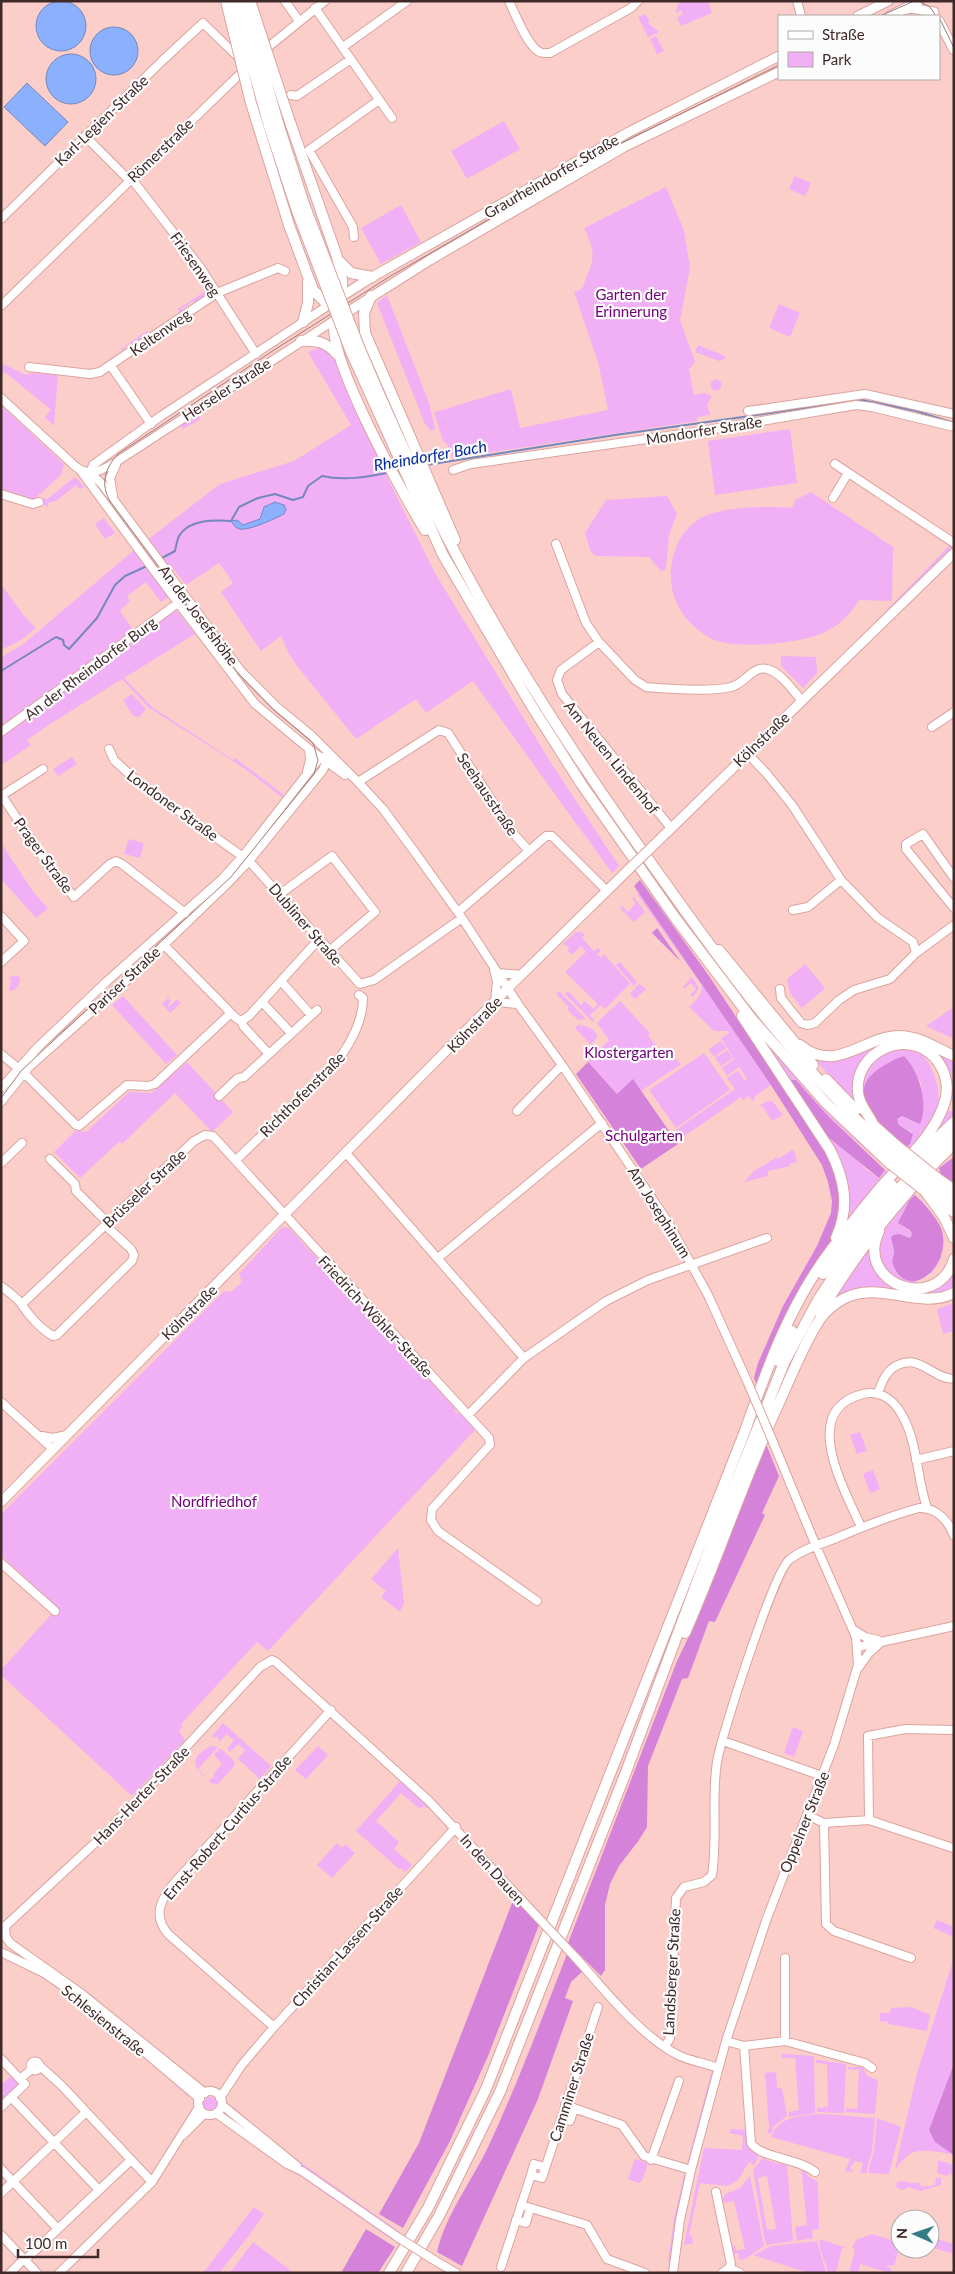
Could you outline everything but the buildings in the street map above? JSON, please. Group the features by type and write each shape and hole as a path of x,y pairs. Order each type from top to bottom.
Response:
{"highway":[{"path":"226,1 251,104 308,279 313,290 355,319 366,333 414,443 419,492 434,544 444,555 531,705 571,769 629,854 751,1018 817,1093 931,1185 954,1201"},
{"path":"234,1 269,126 297,211 355,350 419,492 512,654 555,723 663,881 721,962 779,1036 839,1103 892,1154 931,1185 954,1212"},
{"path":"243,1 304,204 355,350"},
{"path":"250,1 315,197 337,257 342,279 342,296"},
{"path":"337,257 345,269 351,273 372,277"},
{"path":"303,322 308,303 308,279"},
{"path":"366,333 364,313 371,296"},
{"path":"335,320 332,328 338,354 382,453 419,492"},
{"path":"301,342 313,341 324,343 338,354"},
{"path":"663,881 826,1080 857,1112 874,1126"},
{"path":"714,970 830,1150 838,1166 845,1198 844,1212 840,1228 829,1253"},
{"path":"790,1036 808,1050 826,1056 847,1054 882,1039 897,1036 917,1039 954,1056"},
{"path":"389,2273 428,2208 486,2089 745,1431 777,1344 806,1289 829,1253 881,1187 923,1141 938,1119 945,1101 946,1082 942,1067 934,1057 916,1046 901,1044 887,1046 868,1059 859,1077 858,1091 861,1105 892,1154"},
{"path":"745,1431 805,1304 825,1271 905,1168 954,1122"},
{"path":"406,2273 452,2192 500,2092 626,1772 636,1740 769,1398 790,1351 813,1308 845,1258 875,1217 914,1171 954,1133"},
{"path":"703,1569 768,1418 801,1348 845,1273 879,1226 954,1144"},
{"path":"944,1155 954,1148"},
{"path":"931,1185 954,1190"},
{"path":"931,1185 954,1238"},
{"path":"889,1216 878,1233 875,1249 880,1268 892,1282 910,1288 928,1287 943,1278 954,1259"},
{"path":"626,1772 634,1761 765,1431 821,1318 843,1299 862,1292 887,1292 922,1299 934,1299 954,1293"}],"main road":[{"path":"860,15 888,1"},
{"path":"892,15 919,1"},
{"path":"930,1 935,14"},
{"path":"900,11 911,8 935,14"},
{"path":"940,23 954,50"},
{"name":"Graurheindorfer Straße","path":"342,296 372,277 628,132 778,57"},
{"name":"Graurheindorfer Straße","path":"338,309 371,296 624,148 778,72"},
{"path":"335,320 342,296"},
{"name":"Kölnstraße","path":"1,1502 522,974 801,700 954,553"}],"street":[{"path":"285,1 299,21"},
{"name":"Römerstraße","path":"1,306 248,66 325,1"},
{"path":"343,47 407,1"},
{"path":"508,1 532,45 538,52 544,54 550,53 631,8 638,1"},
{"path":"797,1 801,15"},
{"path":"315,8 392,118"},
{"name":"Karl-Legien-Straße","path":"1,219 203,23 248,66"},
{"path":"291,95 297,96 351,59"},
{"path":"354,237 353,227 309,150 312,146 379,100"},
{"name":"Friesenweg","path":"85,136 130,179 169,225 217,293 256,354"},
{"name":"Keltenweg","path":"29,367 90,374 111,366 217,293 278,268 286,271"},
{"name":"Herseler Straße","path":"89,472 93,465 131,438 303,322 338,309"},
{"name":"Herseler Straße","path":"89,472 103,470 335,320"},
{"path":"111,366 151,424"},
{"path":"748,411 865,394 954,414"},
{"name":"An der Josefshöhe","path":"1,398 80,470 240,670 277,707 311,735 326,758"},
{"name":"Mondorfer Straße","path":"453,470 471,464 696,432 856,405 896,412 954,427"},
{"name":"Herseler Straße","path":"80,470 131,438"},
{"path":"116,503 110,485 110,478 112,470 119,460"},
{"path":"835,464 954,543"},
{"path":"80,470 89,472 90,483"},
{"name":"An der Josefshöhe","path":"89,472 116,503 178,603 256,704 309,749 326,758 358,782 383,809 460,915 508,988"},
{"path":"833,498 848,473"},
{"path":"1,494 33,504 39,502"},
{"path":"556,544 586,623 599,642 641,684 657,688 730,688 743,682 758,669 767,668 784,681 801,700"},
{"name":"An der Rheindorfer Burg","path":"1,732 178,603"},
{"name":"Am Neuen Lindenhof","path":"599,642 561,670 558,686 578,716 671,828"},
{"path":"932,727 954,712"},
{"name":"Seehausstraße","path":"358,782 438,730 444,731 448,733 513,833 529,851 546,836 552,836 607,891"},
{"name":"Londoner Straße","path":"109,749 114,760 132,778 246,858"},
{"path":"306,775 310,760 309,749"},
{"path":"747,753 792,805 841,880 878,918 913,942 916,953"},
{"name":"Pariser Straße","path":"1,1088 134,974 227,884 306,775 326,758"},
{"name":"Pariser Straße","path":"1,1102 20,1071 105,983 246,858 326,758"},
{"name":"Prager Straße","path":"43,769 2,796 48,865 74,897 110,864 116,861 185,913"},
{"path":"954,878 923,834 905,845 906,849 954,908"},
{"path":"460,915 529,851"},
{"path":"280,894 332,856 375,912 330,951"},
{"name":"Dubliner Straße","path":"246,858 357,982 364,984 374,980 460,915"},
{"path":"793,910 808,907 841,880"},
{"path":"946,899 954,893"},
{"path":"1,916 24,940"},
{"path":"780,989 781,998 801,1023 808,1025 815,1023 839,1000 854,990 890,979 916,953 954,925"},
{"path":"1,962 24,940 33,937"},
{"path":"241,1021 262,1002 318,939"},
{"path":"163,944 241,1021 244,1027 269,1054"},
{"path":"496,971 522,974"},
{"name":"An der Josefshöhe","path":"495,1002 496,971"},
{"path":"219,1096 238,1078 244,1077 314,1012 280,981"},
{"name":"Am Josephinum","path":"508,988 640,1178 692,1264 748,1383"},
{"name":"Richthofenstraße","path":"236,1160 332,1068 345,1052 360,1015 363,998 358,995"},
{"path":"262,1002 291,1033"},
{"path":"495,1002 518,1004"},
{"path":"1,1054 76,1126 80,1126 127,1085 152,1085 231,1013"},
{"path":"517,1111 562,1065"},
{"path":"438,1258 602,1123"},
{"name":"Brüsseler Straße","path":"22,1304 199,1137 205,1135 213,1136 284,1216"},
{"path":"1,1163 22,1143"},
{"path":"346,1153 524,1358"},
{"path":"1,1286 22,1304 23,1309 53,1336 57,1335 132,1262 134,1256 131,1250 76,1191 75,1184 50,1159"},
{"name":"Friedrich-Wöhler-Straße","path":"284,1216 489,1438 490,1445 435,1504 432,1509 431,1520 438,1531 537,1601"},
{"path":"468,1415 524,1358 606,1301 648,1280 767,1238"},
{"path":"878,1394 882,1380 890,1369 906,1362 919,1364 945,1378 954,1379"},
{"name":"Oppelner Straße","path":"673,2273 680,2220 691,2170 726,2041 765,1923 822,1776 857,1671 858,1647 854,1630 816,1546 748,1383"},
{"path":"861,1527 835,1468 831,1450 830,1428 839,1409 849,1400 864,1393 878,1394 891,1400 902,1415 909,1430 927,1508 941,1516 953,1534"},
{"path":"3,1405 54,1449"},
{"path":"37,1434 47,1438 67,1436"},
{"path":"916,1460 954,1451"},
{"name":"Landsberger Straße","path":"665,2046 670,2038 676,1898 684,1887 704,1882 712,1875 716,1777 722,1741 754,1642 782,1569 790,1559 861,1527 894,1515 927,1508"},
{"path":"1,1563 56,1611"},
{"path":"858,1647 954,1626"},
{"path":"854,1630 865,1637 883,1641"},
{"path":"857,1671 862,1660 883,1641"},
{"name":"In den Dauen","path":"272,1660 331,1710 456,1827 639,2025 681,2056 718,2068"},
{"name":"Hans-Herter-Straße","path":"4,1942 3,1928 109,1830 260,1667 272,1660"},
{"name":"Ernst-Robert-Curtius-Straße","path":"274,2027 172,1938 162,1926 159,1913 160,1906 176,1881 331,1710"},
{"path":"869,1820 868,1736 905,1729 954,1730"},
{"path":"722,1741 822,1776"},
{"path":"807,1815 824,1823 869,1820 953,1848"},
{"path":"824,1823 826,1924 834,1930 911,1958"},
{"name":"Christian-Lassen-Straße","path":"216,2113 219,2099 241,2066 274,2027 456,1827"},
{"name":"Schlesienstraße","path":"4,1942 35,1960 82,1994 202,2096"},
{"name":"Schlesienstraße","path":"1,1952 44,1973 80,1998 202,2096"},
{"path":"785,1958 785,2041"},
{"name":"Camminer Straße","path":"501,2267 531,2175 542,2178 598,2007"},
{"path":"726,2041 744,2046 785,2041 864,2063 872,2068"},
{"path":"744,2046 751,2143 758,2150 807,2165 815,2172"},
{"path":"1,2059 25,2084 1,2106"},
{"path":"20,2078 36,2067 45,2068 152,2182"},
{"path":"652,2160 678,2081"},
{"path":"59,2273 152,2182 183,2135 186,2127 202,2110 202,2096 219,2099 302,2171 398,2238 456,2273"},
{"path":"11,2097 99,2190"},
{"path":"565,2105 622,2125 639,2152 652,2160 691,2170"},
{"path":"561,2118 570,2121 574,2108"},
{"path":"202,2110 216,2113 287,2164 302,2171"},
{"path":"1,2193 86,2112"},
{"path":"10,2273 131,2160"},
{"path":"1,2169 58,2229"},
{"path":"716,2192 730,2264 729,2268 722,2273"},
{"path":"521,2205 588,2225 607,2259 630,2270 646,2273"},
{"path":"516,2220 526,2223 530,2208"},
{"path":"1,2235 37,2273"},
{"path":"729,2268 740,2273"}],"green space":[{"path":"679,1 708,1 712,13 681,26 677,18 683,13 681,10 676,12"},
{"path":"645,14 650,21 648,23 659,32 648,37 638,17"},
{"path":"656,36 664,51 657,54 650,39"},
{"path":"504,121 520,149 467,179 451,151"},
{"path":"795,176 811,183 805,196 789,189"},
{"name":"Garten der Erinnerung","path":"666,187 684,230 690,268 680,320 695,362 689,369 694,395 704,393 712,396 707,405 710,415 697,417 697,421 453,458 447,444 443,441 434,412 511,389 520,428 608,410 598,362 574,292 582,289 591,265 591,246 584,228"},
{"path":"401,205 421,242 381,264 361,228"},
{"path":"207,290 209,295 195,304 193,301 182,309 184,312 181,314 178,309"},
{"path":"387,295 429,403 435,429 431,431 425,424 377,303"},
{"path":"779,304 800,313 790,337 769,328"},
{"path":"147,331 150,335 134,346 132,343 124,348 126,352 123,352 121,349"},
{"path":"698,345 725,356 725,359 719,361 695,352"},
{"path":"321,347 336,361 390,483 436,575 553,766 619,866 612,873 473,681 426,713 416,699 356,739 297,666 281,636 261,651 221,592 233,583 219,563 186,585 172,567 155,578 168,597 161,602 146,582 127,596 130,601 120,611 133,629 78,674 1,728 1,657 22,645 133,551 220,484 294,461 351,425 308,352"},
{"path":"1,363 26,375 31,373 58,375 54,426 45,417 51,410 5,372 1,376"},
{"path":"716,379 722,385 716,391 710,385"},
{"path":"1,405 64,464 61,475 31,502 1,491"},
{"path":"198,414 201,419 183,429 180,426 187,421 188,423"},
{"path":"790,429 797,483 715,495 708,441"},
{"path":"75,477 85,487 79,489 76,485 56,501 48,503 48,507 44,505 43,500 45,497 46,500"},
{"path":"811,492 893,547 892,601 859,600 845,618 829,630 799,640 779,643 749,645 720,642 708,637 695,627 681,611 675,599 672,586 673,558 677,545 684,533 693,523 714,513 748,508 792,508 795,500"},
{"path":"667,496 677,514 669,535 666,569 661,571 649,557 596,556 591,552 585,533 606,500"},
{"path":"104,518 115,533 105,539 95,524"},
{"path":"951,544 953,550 877,623 874,623"},
{"path":"1,584 24,616 36,628 21,640 1,650"},
{"path":"175,609 195,634 124,678 152,707 233,760 235,758 284,795 282,797 244,768 148,707 122,679 27,740 31,745 1,765 1,736 136,635"},
{"path":"781,656 816,657 817,673 803,688 781,666"},
{"path":"132,694 146,709 139,717 133,716 123,700"},
{"path":"72,757 77,764 58,776 53,769"},
{"path":"129,839 144,843 140,858 124,854"},
{"path":"1,843 34,893 48,908 36,918 1,879"},
{"path":"640,880 707,973 829,1157 843,1194 835,1235 757,1386 754,1378 758,1363 783,1306 817,1246 831,1213 832,1201 828,1182 822,1165 771,1085 634,886"},
{"path":"639,893 771,1085 754,1097 755,1099 752,1101 749,1096 743,1100 741,1097 679,1140 673,1132 735,1089 727,1078 738,1071 745,1081 747,1079 721,1038 729,1033 728,1031 714,1031 689,1007 700,994 701,984 637,894"},
{"path":"634,897 645,912 634,922 620,908 622,906 628,912 636,903 632,899"},
{"path":"657,928 681,962 652,933"},
{"path":"576,932 582,932 585,935 582,938 594,951 598,948 601,951 597,954 601,958 604,954 630,984 605,1009 601,1005 590,1015 594,1020 593,1022 565,994 568,991 581,1005 585,1001 593,1009 598,1004 565,972 586,952 581,946 572,955 568,952 569,947 563,944"},
{"path":"620,962 637,982 634,986 616,965"},
{"path":"805,964 825,988 802,1008 790,993 787,979"},
{"path":"9,977 20,977 19,985 14,990 9,991 11,981"},
{"path":"692,977 699,988 693,997 690,995 696,989 691,983 684,989 683,987"},
{"path":"639,984 646,989 635,999 630,994"},
{"path":"559,991 586,1019 578,1020 567,1009 569,1007 556,994"},
{"path":"123,996 177,1055 166,1064 112,1005"},
{"path":"168,998 171,1001 168,1005 169,1007 177,999 181,1003 170,1013 162,1004"},
{"name":"Klostergarten","path":"620,1001 650,1033 648,1036 663,1053 667,1050 681,1064 641,1091 617,1094 588,1062 609,1040 597,1023"},
{"path":"954,1007 954,1039 926,1026"},
{"path":"578,1025 590,1028 598,1036 591,1045 575,1028"},
{"path":"752,1025 814,1100 881,1164 829,1117 796,1080 823,1133 846,1149 868,1171 879,1178 885,1170 888,1172 849,1220 847,1219 849,1198 845,1177"},
{"path":"903,1038 918,1041 954,1058 954,1071 952,1073 954,1099 948,1104 946,1111 954,1111 954,1117 914,1155 861,1217 826,1266 851,1227 935,1128 939,1103 936,1081 929,1063 917,1050 904,1042 889,1042 875,1049 860,1071 857,1080 856,1102 842,1090 808,1052 835,1057 846,1055 877,1043"},
{"path":"721,1041 726,1048 714,1057 709,1049"},
{"path":"895,1049 908,1050 919,1053 928,1059 940,1077 942,1088 936,1112 927,1127 908,1150 903,1145 912,1132 899,1125 897,1119 902,1116 909,1120 923,1104 921,1083 904,1056 882,1067 864,1090 864,1079 871,1064 885,1053"},
{"path":"727,1050 733,1058 721,1066 715,1058"},
{"path":"704,1053 730,1090 676,1128 649,1090"},
{"path":"904,1056 914,1070 923,1098 923,1116 920,1124 902,1116 897,1119 899,1125 913,1134 910,1144 906,1147 876,1120 865,1100 864,1090 867,1080 876,1071 889,1062"},
{"path":"734,1059 739,1067 727,1076 722,1068"},
{"path":"187,1062 233,1112 212,1132 175,1093 122,1144 120,1141 80,1178 54,1152 75,1131 86,1132 129,1092 151,1093"},
{"name":"Schulgarten","path":"588,1062 617,1094 633,1079 678,1144 641,1169 576,1074"},
{"path":"792,1080 796,1080 829,1117 885,1170 879,1178 823,1133 790,1083"},
{"path":"768,1101 773,1102 783,1115 772,1121 763,1107 759,1106"},
{"path":"792,1150 797,1162 790,1164 790,1166 768,1171 768,1176 744,1182 754,1171"},
{"path":"954,1157 954,1184 941,1175 939,1168"},
{"path":"912,1193 915,1195 903,1212 902,1226 910,1230 912,1234 910,1238 899,1234 927,1269 924,1275 914,1283 903,1283 893,1277 883,1263 880,1255 880,1242 887,1225"},
{"path":"915,1195 939,1223 943,1241 942,1254 929,1274 920,1280 910,1281 901,1277 894,1267 892,1262 894,1250 891,1238 893,1235 899,1234 910,1238 912,1234 910,1230 898,1223 909,1201"},
{"path":"924,1205 928,1209 942,1257 931,1274 927,1269 933,1245 931,1224"},
{"name":"Nordfriedhof","path":"282,1227 289,1228 455,1408 455,1412 461,1414 475,1430 268,1651 257,1642 181,1724 183,1726 179,1731 185,1740 132,1796 1,1675 1,1670 57,1608 1,1555 1,1514 223,1292 232,1291 242,1282 239,1274"},
{"path":"873,1242 874,1261 913,1292 954,1268 954,1290 939,1296 891,1291 832,1303 850,1272"},
{"path":"824,1268 787,1332 805,1298"},
{"path":"954,1303 954,1331 943,1334 937,1309"},
{"path":"860,1432 867,1451 857,1454 850,1435"},
{"path":"766,1444 779,1476 762,1513 765,1515 715,1622 709,1621 688,1678 682,1679 648,1766 647,1827 619,1866 610,1884 605,1905 605,1970 601,1976 568,1943 677,1661 694,1626"},
{"path":"873,1470 880,1489 870,1493 863,1474"},
{"path":"398,1548 404,1603 400,1612 381,1597 386,1591 371,1579"},
{"path":"223,1723 271,1766 260,1779 238,1759 245,1750 238,1744 230,1752 227,1749 234,1740 227,1734 219,1742 217,1736 215,1738 212,1736"},
{"path":"793,1727 803,1731 794,1757 784,1753"},
{"path":"211,1746 218,1747 198,1769 208,1780 198,1770 195,1762 199,1754"},
{"path":"318,1746 328,1755 306,1779 295,1770"},
{"path":"220,1748 235,1762 234,1766 218,1784 211,1783 209,1781 215,1776 213,1774 222,1764 214,1755"},
{"path":"401,1780 433,1810 423,1806 420,1809 401,1793 376,1821 399,1842 394,1849 412,1865 405,1872 401,1868 399,1869 356,1831"},
{"path":"337,1843 342,1848 345,1844 355,1853 332,1878 317,1865"},
{"path":"514,1898 539,1925 488,2056 450,2141 403,2228 379,2214 419,2143"},
{"path":"937,1920 954,1927 954,1937 933,1928"},
{"path":"567,1954 583,1971 571,1982 565,1998 573,2001 538,2099 462,2266 437,2252 441,2238 453,2211 500,2122"},
{"path":"954,1958 954,2155 933,2151 916,2152 907,2156 895,2169 917,2073"},
{"path":"911,2007 930,2015 927,2031 888,2024 888,2021 880,2022 880,2013 890,2013 891,2008"},
{"path":"111,2027 191,2093 189,2097"},
{"path":"781,2054 814,2056 815,2113 789,2117 789,2112 799,2110 795,2058 782,2058"},
{"path":"816,2060 846,2064 844,2113 817,2112 817,2108 828,2107 827,2064 816,2063"},
{"path":"954,2064 954,2155 935,2142 929,2130"},
{"path":"848,2067 863,2067 867,2076 878,2080 875,2114 846,2112 846,2108 857,2109 859,2070 848,2069"},
{"path":"712,2070 713,2073 689,2163 687,2164"},
{"path":"776,2072 777,2088 782,2088 787,2116 774,2126 771,2133 767,2133 769,2128 765,2073"},
{"path":"11,2076 20,2085 1,2104 1,2085"},
{"path":"210,2097 215,2099 217,2104 215,2109 210,2111 205,2109 203,2104 205,2099"},
{"path":"233,2106 252,2125 293,2157 400,2232 399,2234 309,2172 231,2111"},
{"path":"824,2114 875,2118 872,2151 866,2173 860,2173 863,2163 855,2161 850,2168 853,2170 852,2172 845,2171 850,2159 771,2137 780,2124 786,2120 801,2116"},
{"path":"877,2118 901,2127 889,2174 868,2173 874,2151"},
{"path":"731,2129 747,2130 749,2146 759,2157 754,2165 749,2162 738,2180 728,2186 700,2183 689,2235 692,2236 693,2243 684,2245 704,2148 742,2150 743,2136 730,2133"},
{"path":"259,2148 395,2239 394,2241"},
{"path":"765,2155 766,2160 785,2165 787,2162 793,2241 767,2245 765,2242 753,2170","holes":["767,2176 776,2229 767,2230 758,2178"]},
{"path":"635,2159 648,2163 642,2181 639,2183 628,2179"},
{"path":"938,2160 954,2165 954,2175 949,2174 950,2170 948,2176 937,2173"},
{"path":"801,2166 808,2176 818,2182 819,2229 812,2230 813,2238 797,2241 795,2227 807,2225"},
{"path":"684,2175 686,2177 670,2262 668,2262 674,2219"},
{"path":"750,2176 764,2246 745,2259 739,2260 738,2253 733,2254 732,2248 735,2245 736,2251 745,2249 734,2201 722,2203 722,2199 726,2194 740,2188"},
{"path":"936,2178 941,2178 941,2185 920,2191 909,2187 902,2190 896,2187 897,2182 900,2181 918,2182 922,2187 935,2185"},
{"path":"254,2207 264,2214 251,2233 219,2273 203,2273"},
{"path":"366,2229 395,2247 378,2273 341,2273"},
{"path":"872,2234 890,2239 890,2259 896,2259 894,2266 887,2265 887,2267 891,2268 890,2273 860,2264 858,2273 849,2273 855,2249 852,2248 856,2240"},
{"path":"820,2239 846,2248 842,2248 836,2273 828,2273 820,2248"},
{"path":"940,2240 954,2244 954,2254 940,2250"},
{"path":"817,2241 826,2273 809,2273 753,2255 771,2246"},
{"path":"253,2242 294,2273 230,2273"}],"water":[{"path":"61,1 70,3 81,12 86,26 84,35 75,46 61,51 52,49 41,40 36,26 38,17 47,6"},
{"path":"109,27 119,27 131,34 138,46 138,56 131,68 119,75 109,75 101,71 94,64 90,56 90,46 94,38 101,31"},
{"path":"71,54 81,56 89,61 94,69 96,79 94,89 89,97 81,102 71,104 61,102 53,97 48,89 46,79 48,69 53,61 61,56"},
{"path":"27,83 68,122 45,146 4,107"},
{"path":"275,502 284,505 286,509 284,514 269,521 240,529 231,521 237,520 243,525 260,519 264,507"}],"waterway":[{"name":"Rheindorfer Bach","path":"426,465 615,435 862,400 916,411 954,423"},
{"name":"Rheindorfer Bach","path":"160,559 175,551 179,536 189,526 202,522 231,521 239,507 258,498 275,494 293,500 303,497 308,486 322,476 347,478 387,473"},
{"name":"Rheindorfer Bach","path":"1,671 56,637 63,640 64,645 69,649 97,618 115,585 125,576 147,566"}],"tram line":[{"path":"882,15 914,1"},
{"path":"918,1 930,7 935,15"},
{"path":"940,19 954,48"},
{"path":"1,1098 21,1071 231,877 314,774 318,760 313,743 273,709 238,673 110,501 105,488 105,476 114,459 118,454 271,352 389,277 614,147 778,65"}]}
